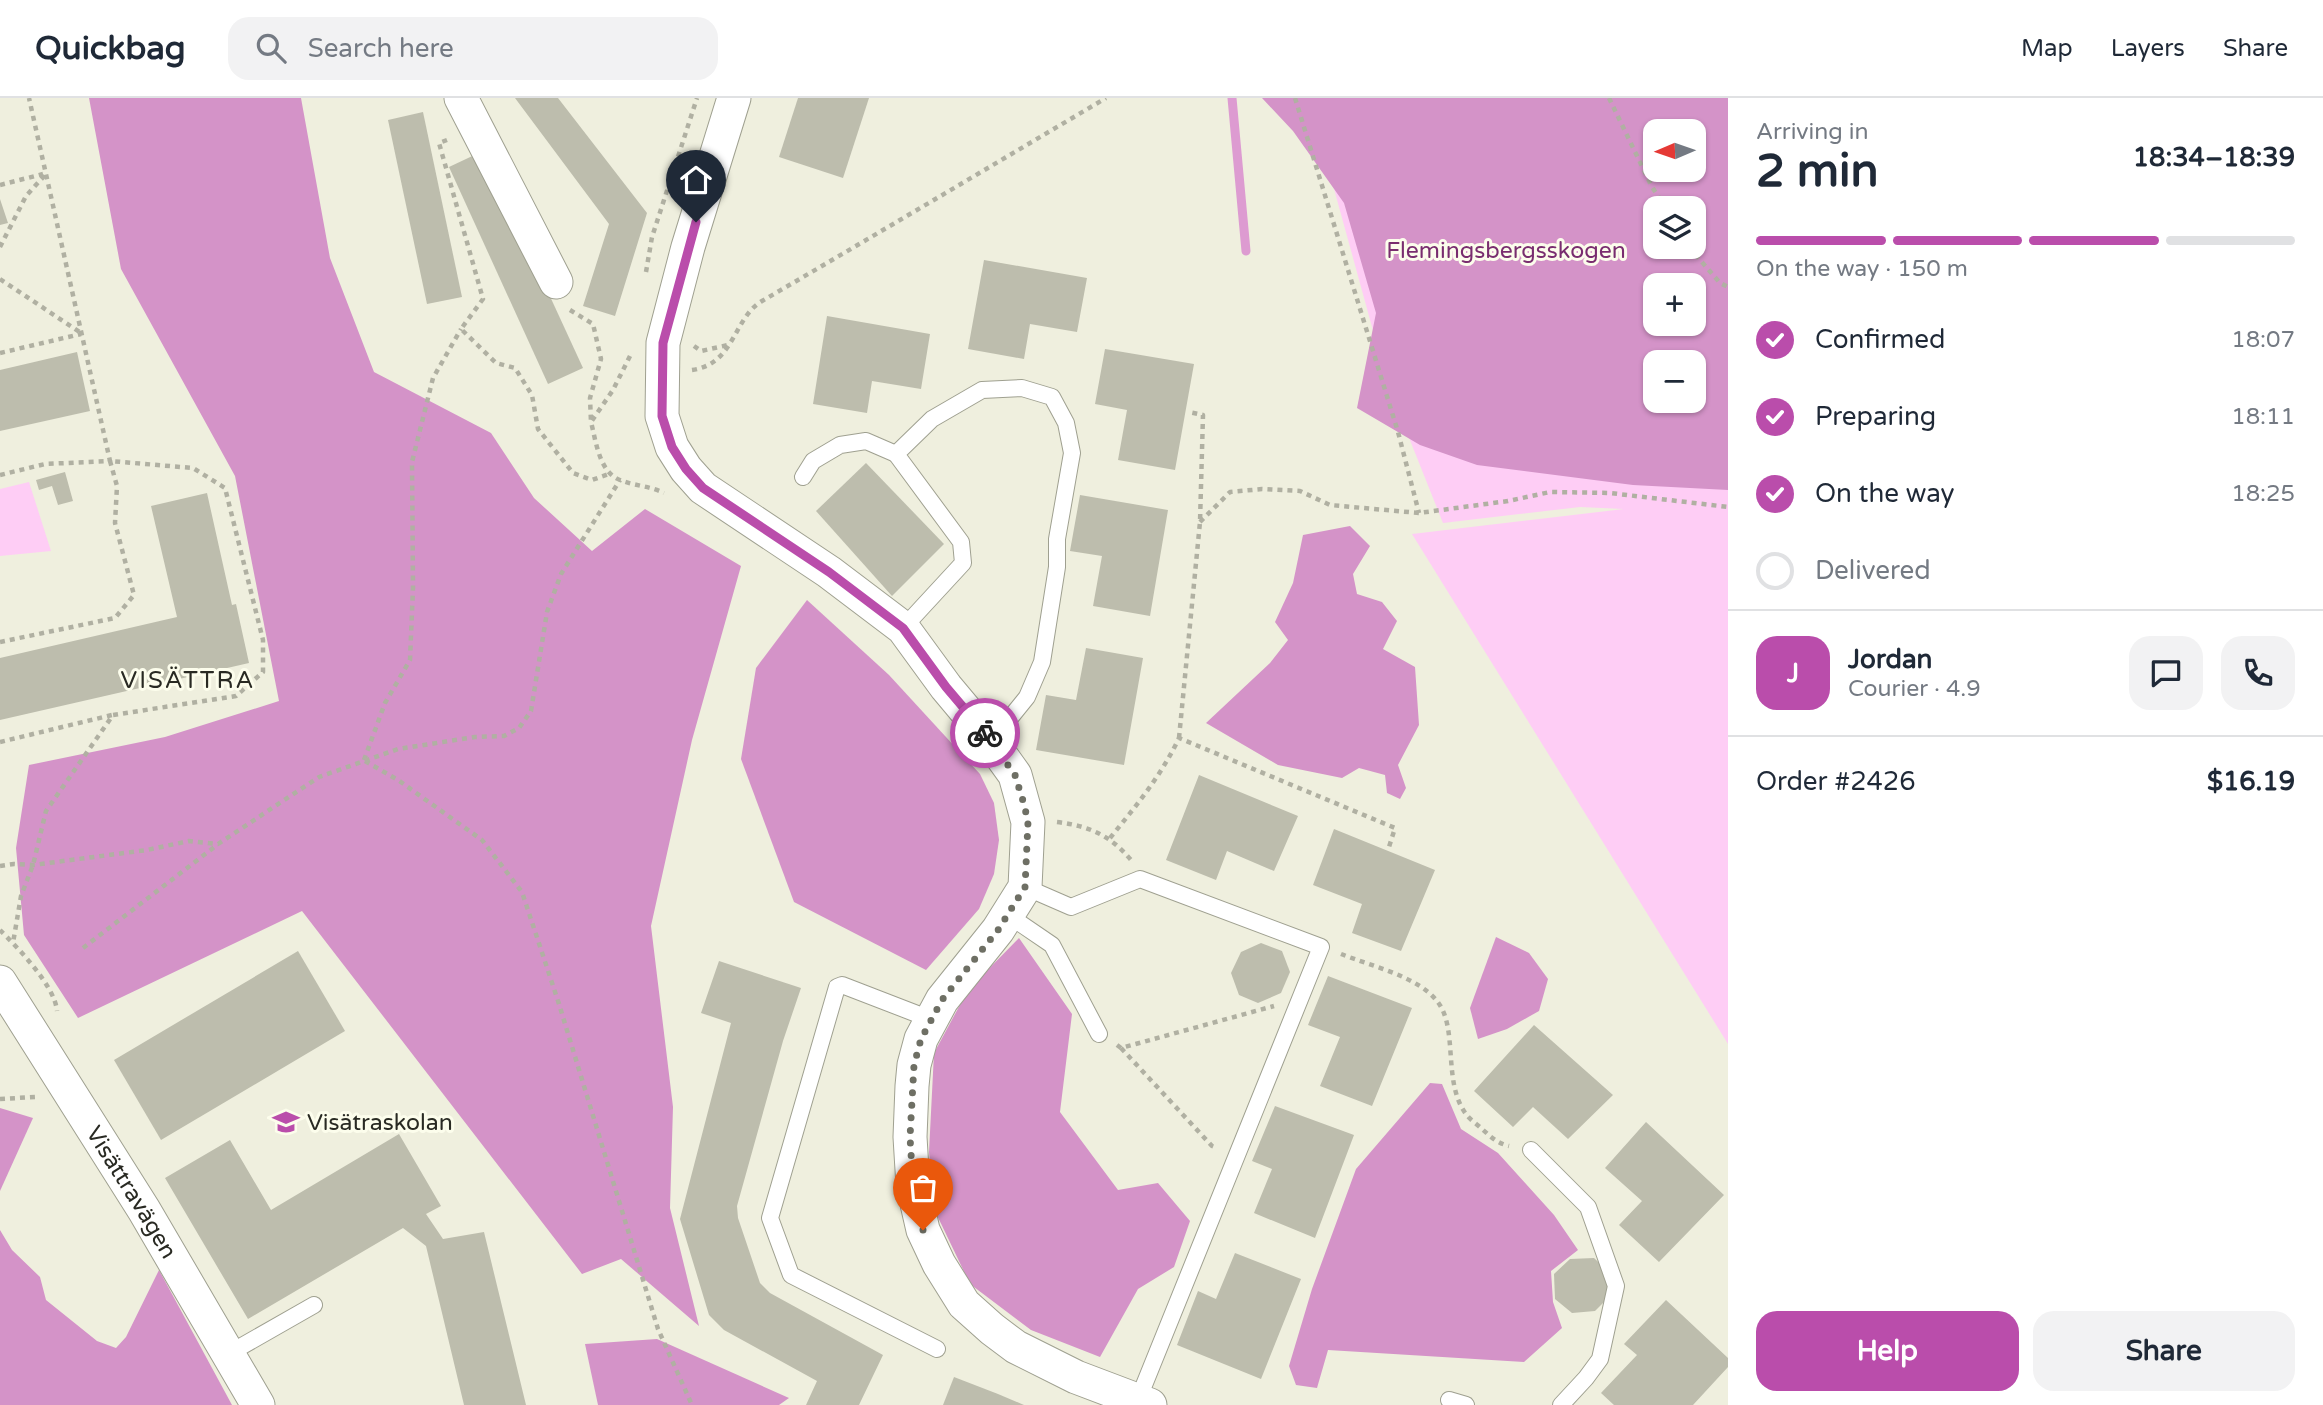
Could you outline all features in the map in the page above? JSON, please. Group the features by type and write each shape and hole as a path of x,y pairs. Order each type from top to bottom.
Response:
{"street":[{"path":"461,98 556,282"},
{"path":"734,98 688,247 663,343 662,416 672,447 686,469 703,488 829,572 903,628 1015,775 1028,822 1025,887 998,930 930,1019 914,1065 910,1137 913,1186 923,1230 939,1264 964,1304 1016,1347 1076,1377 1144,1403"},
{"name":"Visättravägen","path":"0,982 144,1210 258,1405"}],"lane":[{"path":"896,454 932,419 982,390 1022,388 1052,397 1066,423 1072,453 1057,539 1057,567 1042,662 1027,697 1006,723 987,736"},
{"path":"803,477 813,461 840,445 866,441 896,454 961,542 963,563 903,628"},
{"path":"1025,887 1071,907 1140,880 1321,947 1237,1155 1144,1403"},
{"path":"1008,915 1052,944 1098,1034"},
{"path":"930,1019 842,985 837,987 770,1218 791,1275 937,1349"},
{"path":"1531,1150 1588,1207 1616,1286 1600,1359 1560,1405"},
{"path":"228,1354 314,1305"},
{"path":"1449,1400 1466,1405"}],"path":[{"path":"0,642 115,618 134,595 115,523 117,486 29,98"},
{"path":"663,343 686,371 704,369 715,362 726,349 755,305 1107,98"},
{"path":"1294,98 1398,432 1419,513"},
{"path":"1609,98 1658,196"},
{"path":"364,761 385,703 410,660 413,588 412,462 433,378 461,329 483,299 439,142 477,131"},
{"path":"0,185 46,174"},
{"path":"0,247 26,196 46,174"},
{"path":"1699,259 1720,283 1728,287"},
{"path":"0,278 82,334"},
{"path":"556,282 567,308 593,324 601,359 590,398 591,422"},
{"path":"461,329 496,363 515,368 533,396 538,429 573,473 592,480 609,474"},
{"path":"0,353 82,334"},
{"path":"1110,838 1150,789 1179,738 1199,522 1203,415 1189,412"},
{"path":"0,475 45,464 110,461 193,468 225,488 263,640 263,672 236,696 113,715 0,743"},
{"path":"83,948 218,844 319,777 398,748 475,737 504,736 519,729 531,711 547,612 561,575 620,480"},
{"path":"1199,522 1230,492 1262,489 1300,491 1330,505 1419,513 1508,501 1549,492 1610,493 1728,507"},
{"path":"13,943 21,896 33,865 46,811 113,715"},
{"path":"1179,738 1395,828 1389,847"},
{"path":"364,761 398,780 482,840 522,892 559,1003 658,1329 692,1405"},
{"path":"1046,820 1093,829 1110,838 1131,860 1140,880"},
{"path":"0,866 33,865 147,850 189,841 218,844"},
{"path":"1321,947 1423,986 1439,1003 1447,1023 1453,1081 1466,1115 1499,1144 1531,1150"},
{"path":"1121,1048 1301,999"},
{"path":"1098,1034 1121,1048 1212,1146 1237,1155"},
{"path":"0,1098 37,1097"}],"green space":[{"path":"89,98 301,98 330,258 374,372 491,433 534,498 592,551 645,509 741,566 692,740 651,926 673,1107 670,1208 699,1326 621,1259 582,1274 302,911 78,1018 24,935 16,848 29,765 165,737 279,701 235,476 121,269"},
{"name":"Flemingsbergsskogen","path":"1262,98 1728,98 1728,490 1633,485 1477,465 1420,445 1357,408 1376,313 1344,203 1293,131"},
{"name":"Flemingsbergsskogen","path":"1309,98 1728,98 1728,1044 1412,534 1624,509 1580,507 1443,523 1388,385"},
{"path":"29,482 51,551 0,556 0,489"},
{"path":"1350,526 1370,546 1353,574 1357,594 1382,602 1397,621 1383,649 1415,667 1419,725 1398,765 1406,788 1400,799 1387,793 1385,775 1359,768 1342,778 1278,765 1206,723 1270,663 1288,640 1275,622 1293,583 1303,535"},
{"path":"807,600 889,675 980,774 994,803 999,840 994,874 979,909 926,970 794,902 741,759 756,668"},
{"path":"1496,937 1529,953 1548,979 1539,1011 1507,1029 1478,1039 1470,1008"},
{"path":"1019,938 1072,1014 1060,1112 1118,1190 1158,1183 1190,1221 1174,1267 1138,1289 1100,1357 1031,1330 970,1284 934,1209 929,1152 934,1053 968,990"},
{"path":"1430,1083 1442,1084 1461,1129 1498,1153 1554,1215 1578,1250 1551,1271 1553,1302 1562,1328 1524,1362 1328,1350 1317,1388 1296,1385 1289,1366 1312,1289 1356,1169"},
{"path":"0,1108 33,1118 0,1191"},
{"path":"0,1230 12,1250 40,1277 46,1300 97,1341 116,1348 126,1337 159,1270 232,1405 0,1405"},
{"path":"657,1339 789,1398 779,1405 598,1405 585,1344"}],"building":[{"path":"515,98 558,98 647,213 615,316 583,306 609,224"},
{"path":"798,98 869,98 843,178 779,157"},
{"path":"423,112 462,297 427,304 388,120"},
{"path":"483,151 583,368 548,384 449,167"},
{"path":"0,199 8,223 0,225"},
{"path":"984,260 1087,278 1077,332 1030,324 1024,359 968,349"},
{"path":"827,316 930,334 921,389 872,381 867,413 813,404"},
{"path":"1105,349 1194,364 1175,470 1118,460 1127,410 1095,404"},
{"path":"77,352 90,411 0,431 0,370"},
{"path":"866,463 944,544 892,596 816,511"},
{"path":"65,472 73,501 58,505 52,486 39,490 36,480"},
{"path":"207,493 232,605 236,604 249,663 0,720 0,658 177,617 151,506"},
{"path":"1080,495 1168,510 1150,616 1093,606 1102,556 1070,551"},
{"path":"1086,648 1143,658 1124,765 1036,750 1046,695 1076,700"},
{"path":"1199,775 1298,816 1274,871 1227,851 1216,880 1166,860"},
{"path":"1334,829 1435,870 1401,951 1352,933 1362,904 1313,885"},
{"path":"1261,943 1282,951 1290,972 1281,993 1258,1003 1239,995 1231,973 1241,952"},
{"path":"298,951 345,1031 161,1140 114,1060"},
{"path":"719,961 801,988 783,1041 737,1206 738,1218 760,1283 770,1293 883,1355 859,1405 806,1405 817,1381 724,1330 709,1315 680,1219 731,1023 701,1013"},
{"path":"1328,976 1412,1008 1372,1106 1320,1086 1340,1037 1308,1025"},
{"path":"1534,1025 1613,1095 1568,1139 1533,1107 1513,1127 1474,1091"},
{"path":"1275,1106 1354,1135 1315,1238 1254,1213 1272,1169 1252,1161"},
{"path":"1646,1122 1724,1195 1659,1262 1619,1225 1642,1201 1605,1168"},
{"path":"399,1134 441,1206 426,1214 443,1239 484,1232 526,1405 464,1405 426,1246 403,1228 248,1319 165,1178 230,1140 271,1210"},
{"path":"1235,1253 1301,1279 1261,1379 1177,1345 1198,1291 1216,1299"},
{"path":"1594,1258 1609,1272 1610,1296 1595,1311 1572,1313 1555,1299 1554,1274 1570,1259"},
{"path":"1666,1300 1728,1358 1728,1367 1693,1405 1614,1405 1601,1393 1637,1355 1624,1344"},
{"path":"954,1377 998,1394 1024,1405 943,1405"}],"waterway":[{"path":"1232,98 1246,251"}],"way so far":[{"path":"923,1230 913,1186 910,1137 914,1065 921,1039 942,1000 998,930 1025,887 1028,822 1024,804 1015,775 985,733"}],"place":[{"name":"Visätraskolan","path":"286,1122"}],"district":[{"name":"VISÄTTRA","path":"188,680"}],"route":[{"path":"696,222 663,343 662,416 672,447 686,469 703,488 829,572 903,628 946,687 985,733"}]}
